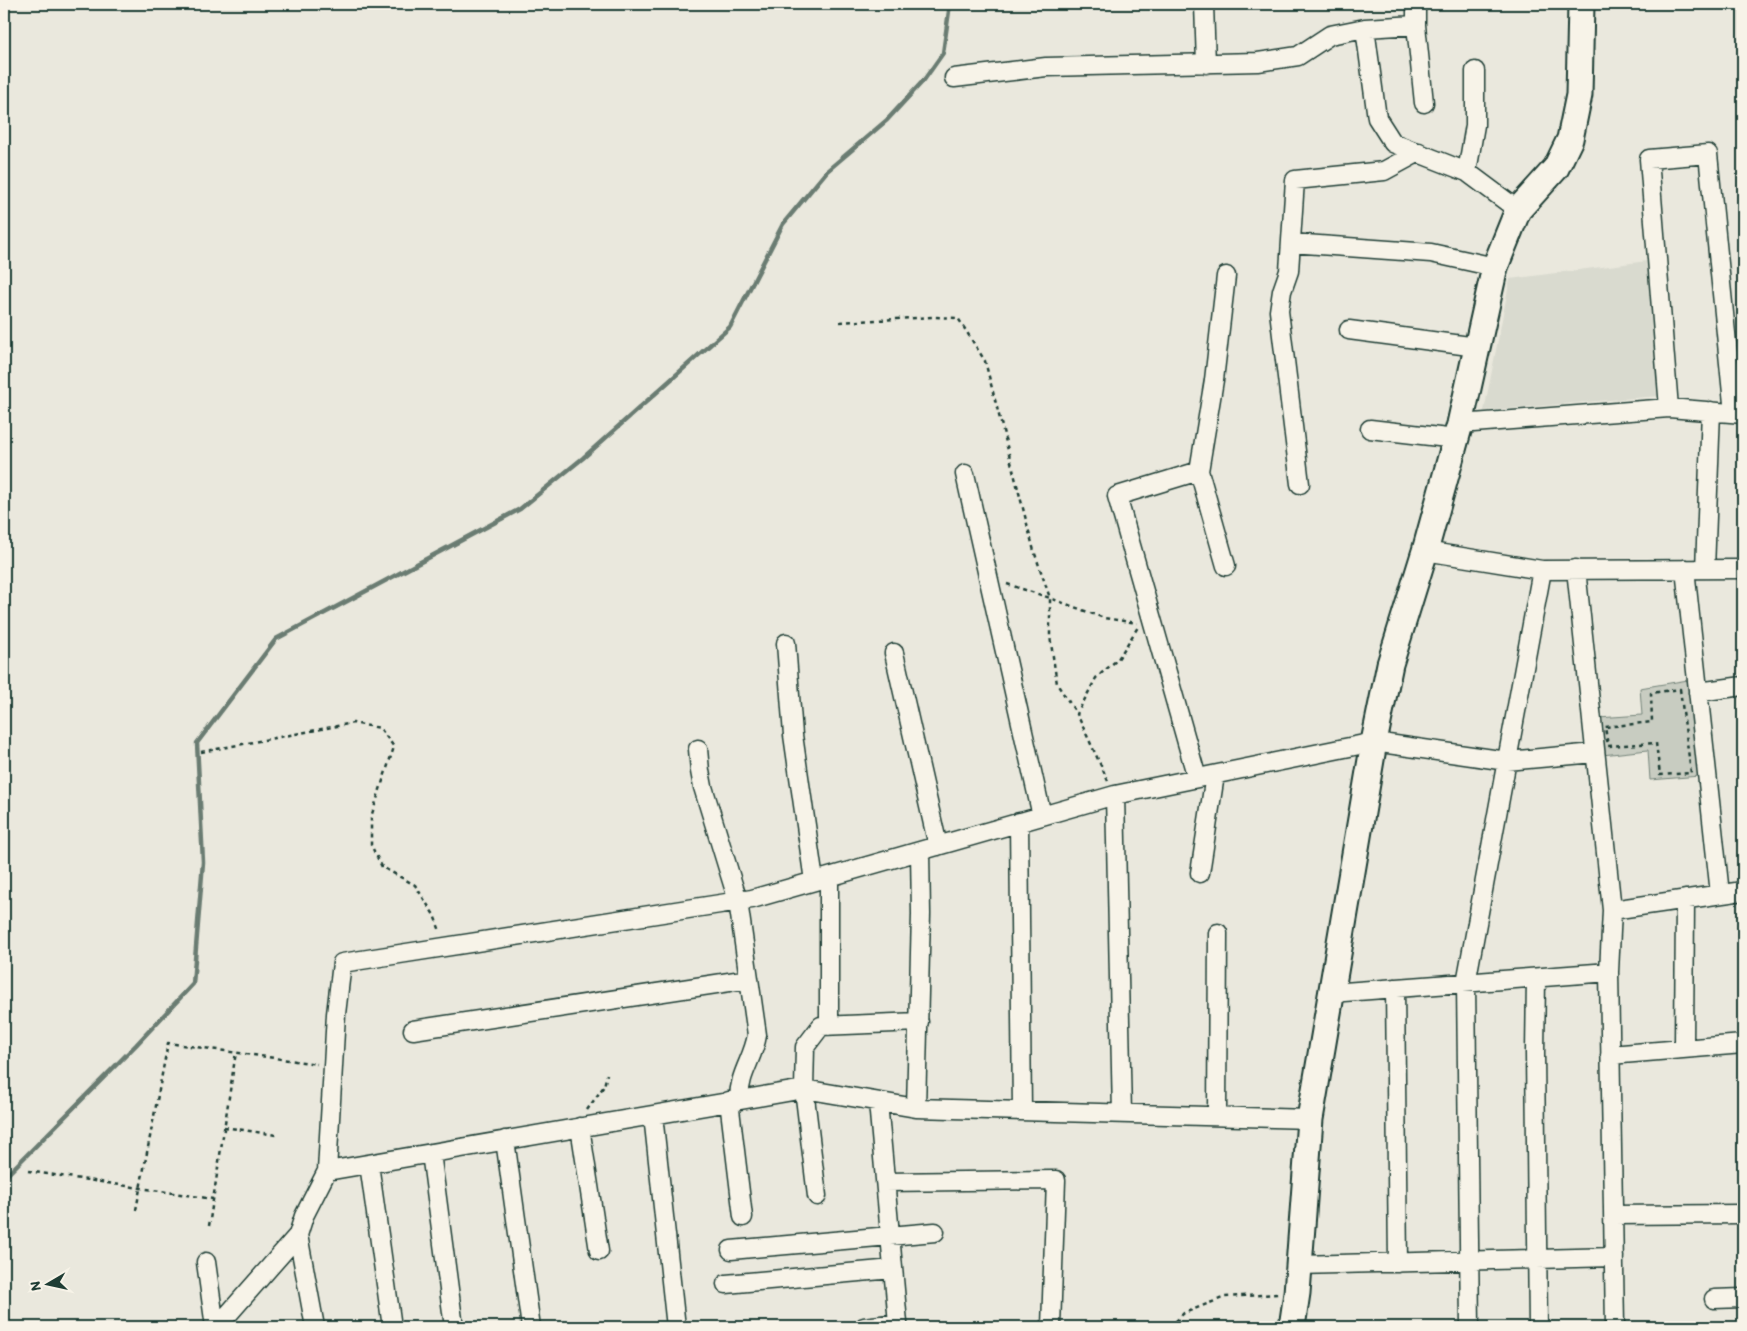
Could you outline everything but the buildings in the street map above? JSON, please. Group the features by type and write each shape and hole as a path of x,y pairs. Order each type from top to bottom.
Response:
{"main road":[{"path":"1292,1327 1297,1293 1310,1119 1374,742 1390,664 1425,551 1458,432 1495,267 1518,210 1556,168 1570,139 1579,95 1581,4"}],"street":[{"path":"1204,4 1206,64"},
{"path":"1416,4 1416,25 1424,103"},
{"path":"954,78 1046,66 1258,62 1298,56 1330,34 1365,28 1416,25"},
{"path":"1365,28 1377,118 1393,143 1467,172 1518,210"},
{"path":"1467,172 1475,125 1475,71"},
{"path":"1300,484 1279,311 1282,291 1289,272 1294,180 1384,170 1419,152"},
{"path":"1370,428 1458,432 1669,408 1739,413 1708,154 1649,159 1669,408"},
{"path":"1291,243 1431,253 1495,267"},
{"path":"1226,276 1214,380 1199,471 1226,566"},
{"path":"1349,330 1477,346"},
{"path":"1705,569 1711,411"},
{"path":"1197,778 1117,496 1199,471"},
{"path":"965,474 1042,816"},
{"path":"1425,551 1542,570 1743,569"},
{"path":"1576,569 1612,910 1609,972 1615,1327"},
{"path":"1684,569 1720,894"},
{"path":"1470,1327 1466,983 1542,570"},
{"path":"786,643 793,735 822,879 829,1026"},
{"path":"894,653 938,846"},
{"path":"1698,692 1743,686"},
{"path":"216,1327 298,1235 304,1216 328,1171 336,1014 342,963 752,899 1114,795 1374,742 1507,761 1595,753"},
{"path":"698,749 703,787 738,901 757,1035 755,1049 741,1078 734,1100 743,1217"},
{"path":"1200,873 1215,775"},
{"path":"1114,795 1122,1114"},
{"path":"1019,822 1022,1111"},
{"path":"916,1108 922,914 920,851"},
{"path":"1612,910 1743,891 1743,900"},
{"path":"1684,899 1684,1049"},
{"path":"1217,1116 1218,933"},
{"path":"1331,993 1609,972"},
{"path":"1536,978 1534,1053 1538,1327"},
{"path":"413,1030 750,979"},
{"path":"1395,988 1398,1263"},
{"path":"817,1196 804,1089 805,1047 821,1026 918,1022"},
{"path":"1610,1055 1743,1044"},
{"path":"328,1171 804,1089 916,1108 1310,1119"},
{"path":"864,1327 898,1323 878,1102"},
{"path":"652,1115 676,1327"},
{"path":"584,1127 599,1251"},
{"path":"505,1140 531,1327"},
{"path":"431,1153 454,1327"},
{"path":"369,1164 392,1327"},
{"path":"885,1182 1056,1180 1051,1327"},
{"path":"1613,1215 1743,1214"},
{"path":"731,1250 935,1232"},
{"path":"298,1235 315,1327"},
{"path":"1299,1265 1614,1257"},
{"path":"206,1262 216,1327"},
{"path":"726,1284 893,1269"},
{"path":"1714,1298 1743,1298"}],"path":[{"path":"840,322 933,317 958,318 985,361 1034,552 1050,598 1050,636 1057,684 1077,714 1114,795"},
{"path":"988,578 1104,618 1140,623 1118,659 1096,678 1077,714"},
{"path":"1680,689 1692,773 1660,775 1656,743 1608,746 1605,727 1652,722 1651,693 1680,689"},
{"path":"201,752 353,723 380,728 394,747 371,817 371,845 382,867 415,885 434,915 446,947"},
{"path":"136,1210 168,1043 334,1066"},
{"path":"209,1226 236,1052"},
{"path":"584,1127 586,1111 604,1086 608,1074"},
{"path":"224,1127 276,1135"},
{"path":"28,1171 214,1199"},
{"path":"1170,1327 1184,1312 1225,1296 1297,1293"}],"shaded area":[{"path":"1647,261 1658,396 1484,411 1510,279"},
{"path":"1688,680 1700,776 1650,780 1648,750 1602,755 1598,718 1642,715 1640,688"}],"waterway":[{"path":"4,1178 136,1045 193,984 203,862 197,743 276,639 520,509 583,458 730,327 783,224 827,171 887,120 924,80 943,53 950,4"}]}
